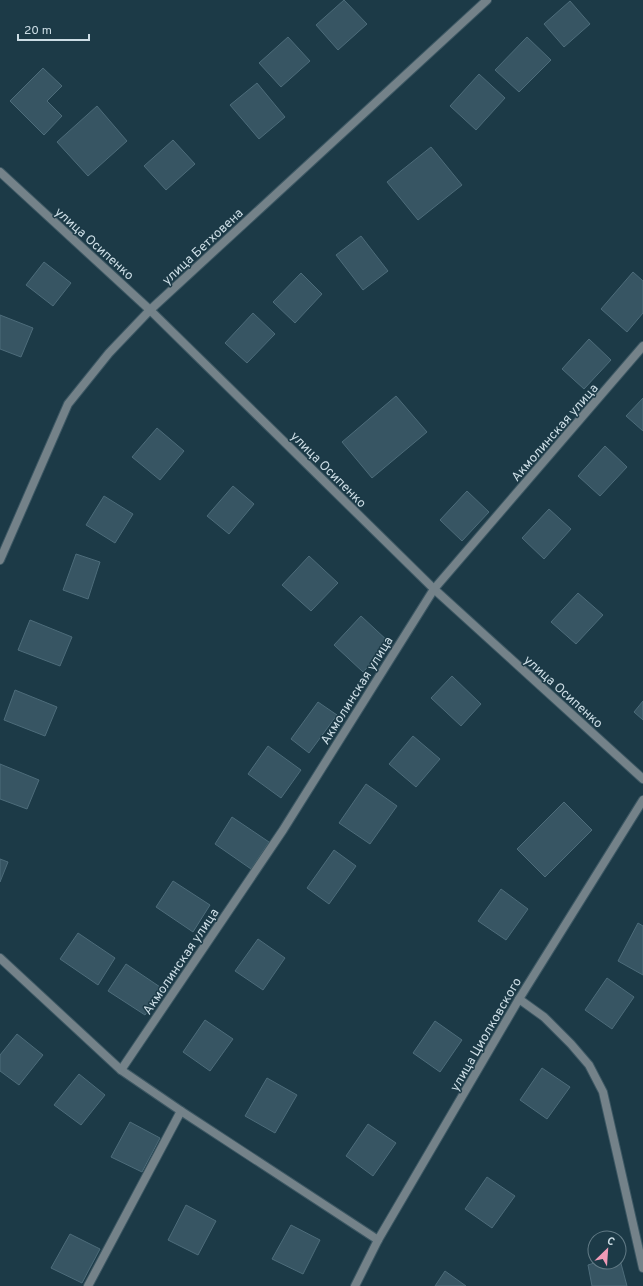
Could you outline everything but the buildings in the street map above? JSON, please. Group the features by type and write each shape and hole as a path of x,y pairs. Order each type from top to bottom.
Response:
{"street":[{"name":"улица Бетховена","path":"0,560 68,404 109,353 150,310 487,0"},
{"name":"улица Осипенко","path":"0,172 150,310 434,590 643,779"},
{"name":"Акмолинская улица","path":"121,1070 283,830 434,590 643,346"},
{"name":"улица Циолковского","path":"355,1286 378,1240 519,999 643,800"},
{"path":"0,958 121,1070 378,1240"},
{"path":"519,999 544,1017 571,1044 589,1065 603,1092 643,1268"},
{"path":"88,1286 181,1111"}]}
